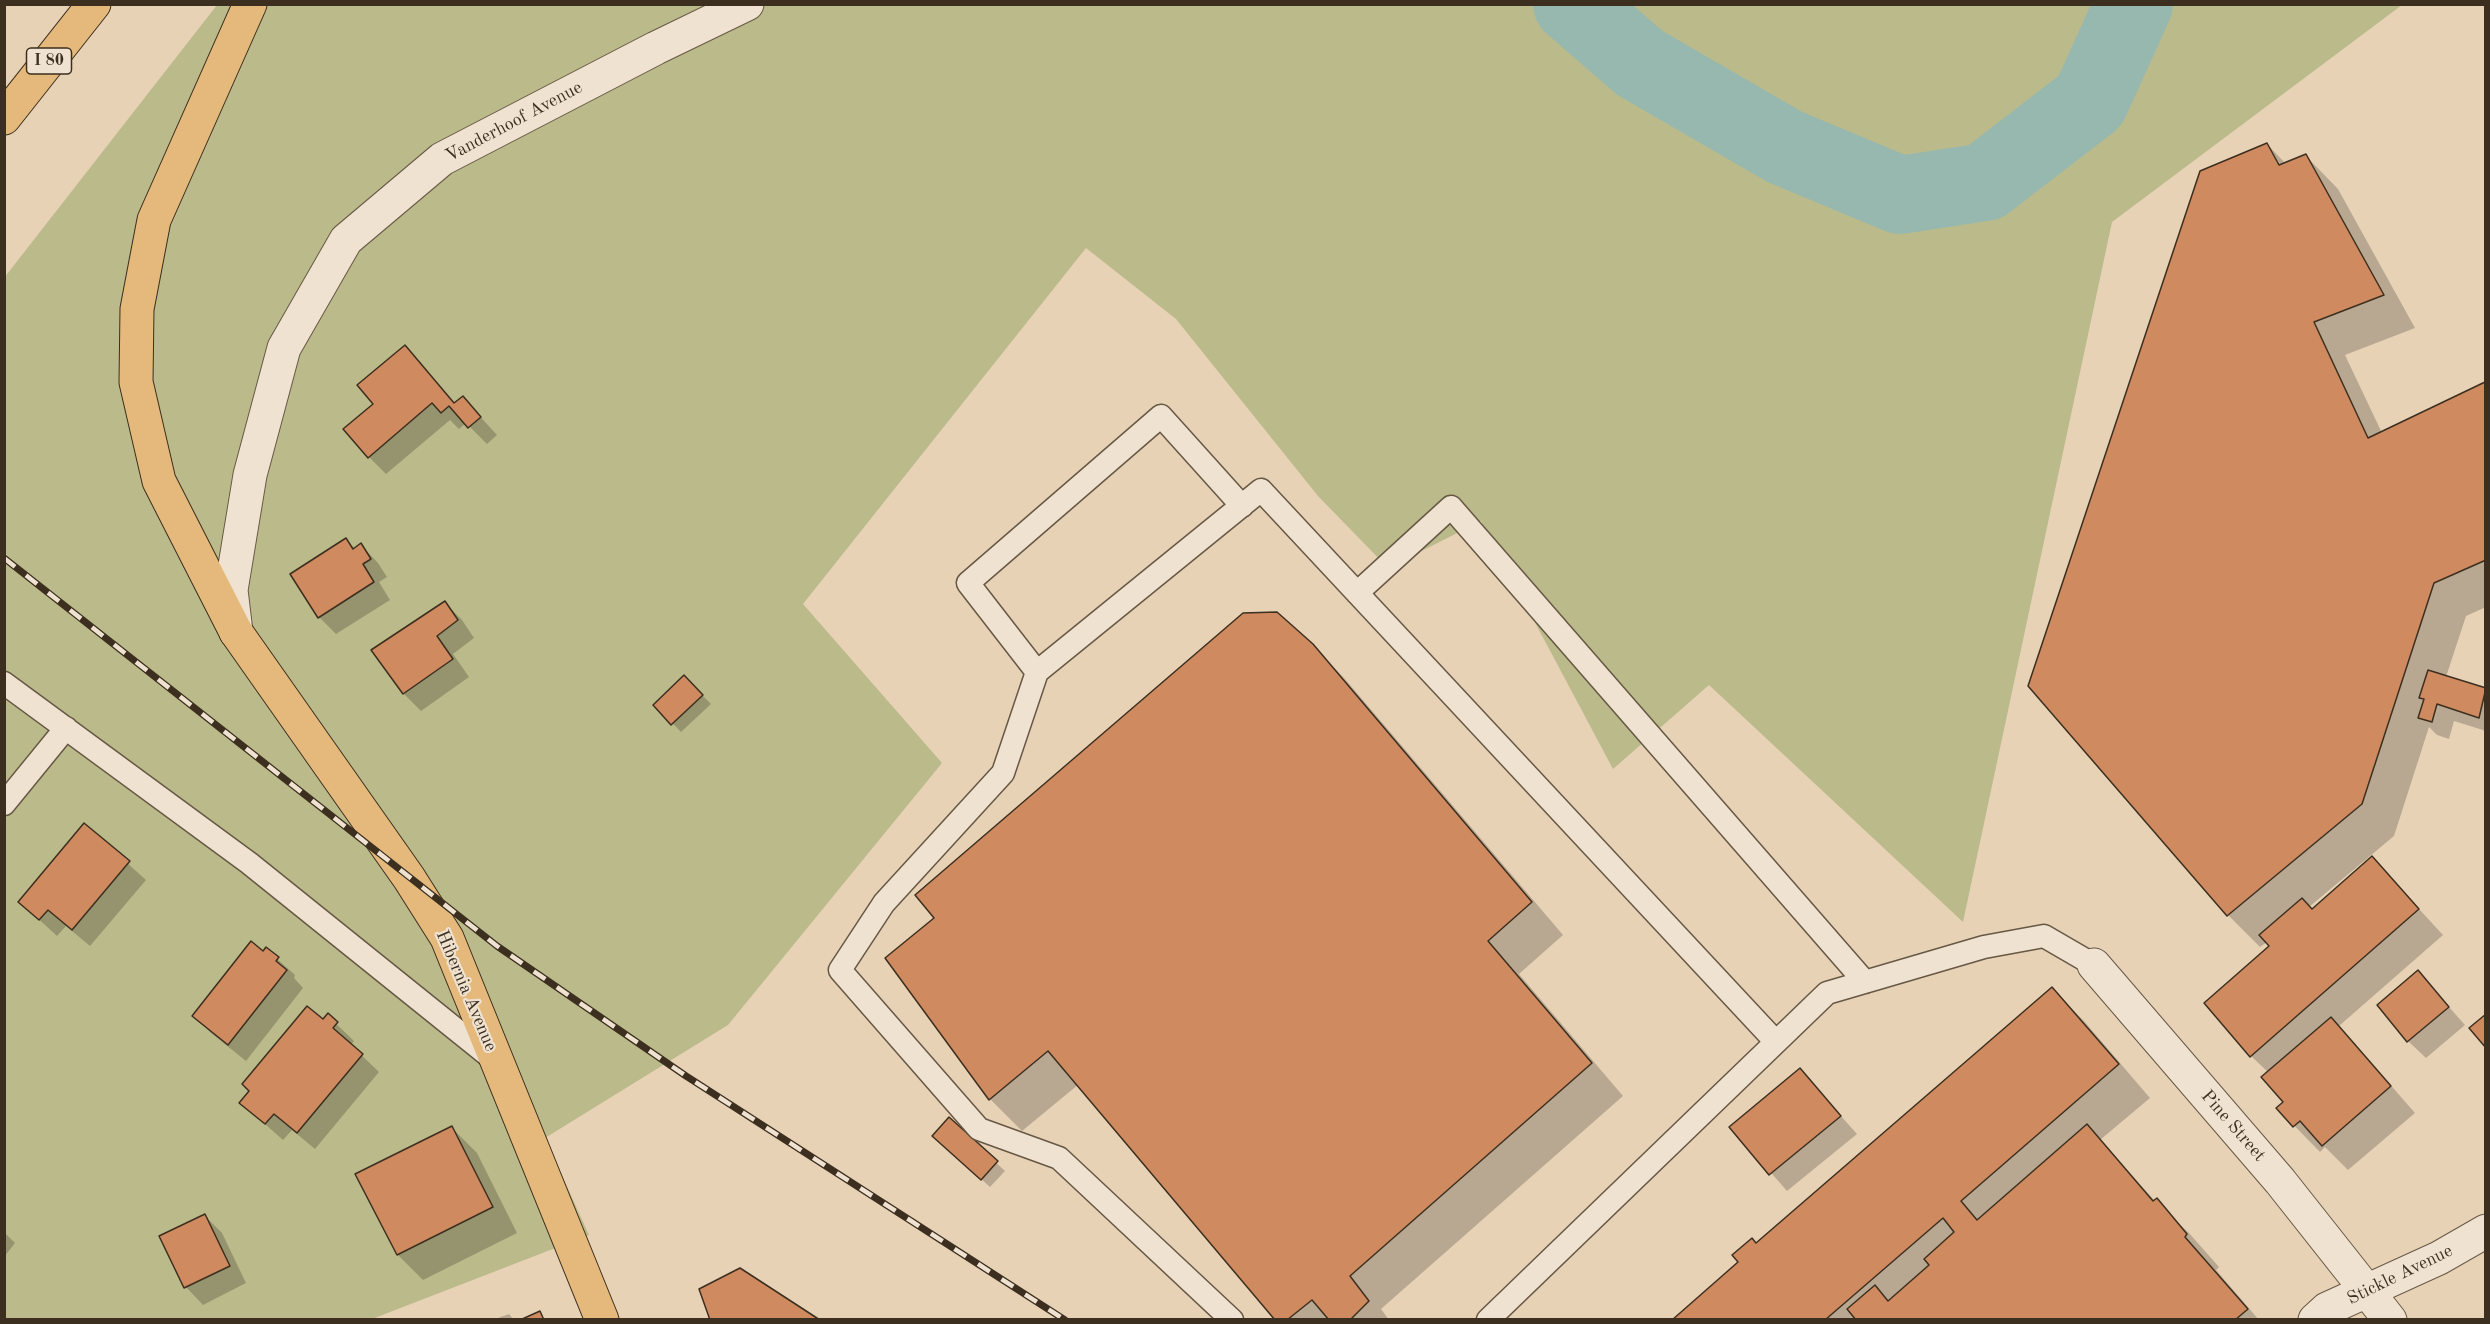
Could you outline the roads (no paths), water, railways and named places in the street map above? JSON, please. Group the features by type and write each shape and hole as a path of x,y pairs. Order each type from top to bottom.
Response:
{"main road":[{"name":"I 80","path":"4,118 94,4"},
{"name":"Hibernia Avenue","path":"250,4 154,220 137,309 136,382 159,481 236,632 409,878 447,938 602,1320"}],"street":[{"name":"Vanderhoof Avenue","path":"236,632 231,591 250,475 284,348 346,240 442,159 656,48 747,4"},
{"name":"Pine Street","path":"2094,965 2280,1180 2369,1290 2390,1320"},
{"name":"Stickle Avenue","path":"2315,1320 2327,1309 2439,1258 2486,1231"}],"lane":[{"path":"1037,672 968,583 1161,416 1242,506"},
{"path":"1232,1320 1059,1158 979,1129 840,970 884,903 1003,773 1037,672 1261,490 1776,1042"},
{"path":"1357,593 1451,507 1865,982"},
{"path":"4,683 249,863 497,1063"},
{"path":"4,804 66,728"},
{"path":"1488,1320 1827,993 1984,947 2044,936 2094,965"}],"waterway":[{"path":"1572,4 1640,63 1785,147 1900,195 1985,182 2090,101 2134,4"}],"railway":[{"path":"4,558 497,946 686,1076 1065,1320"}]}
